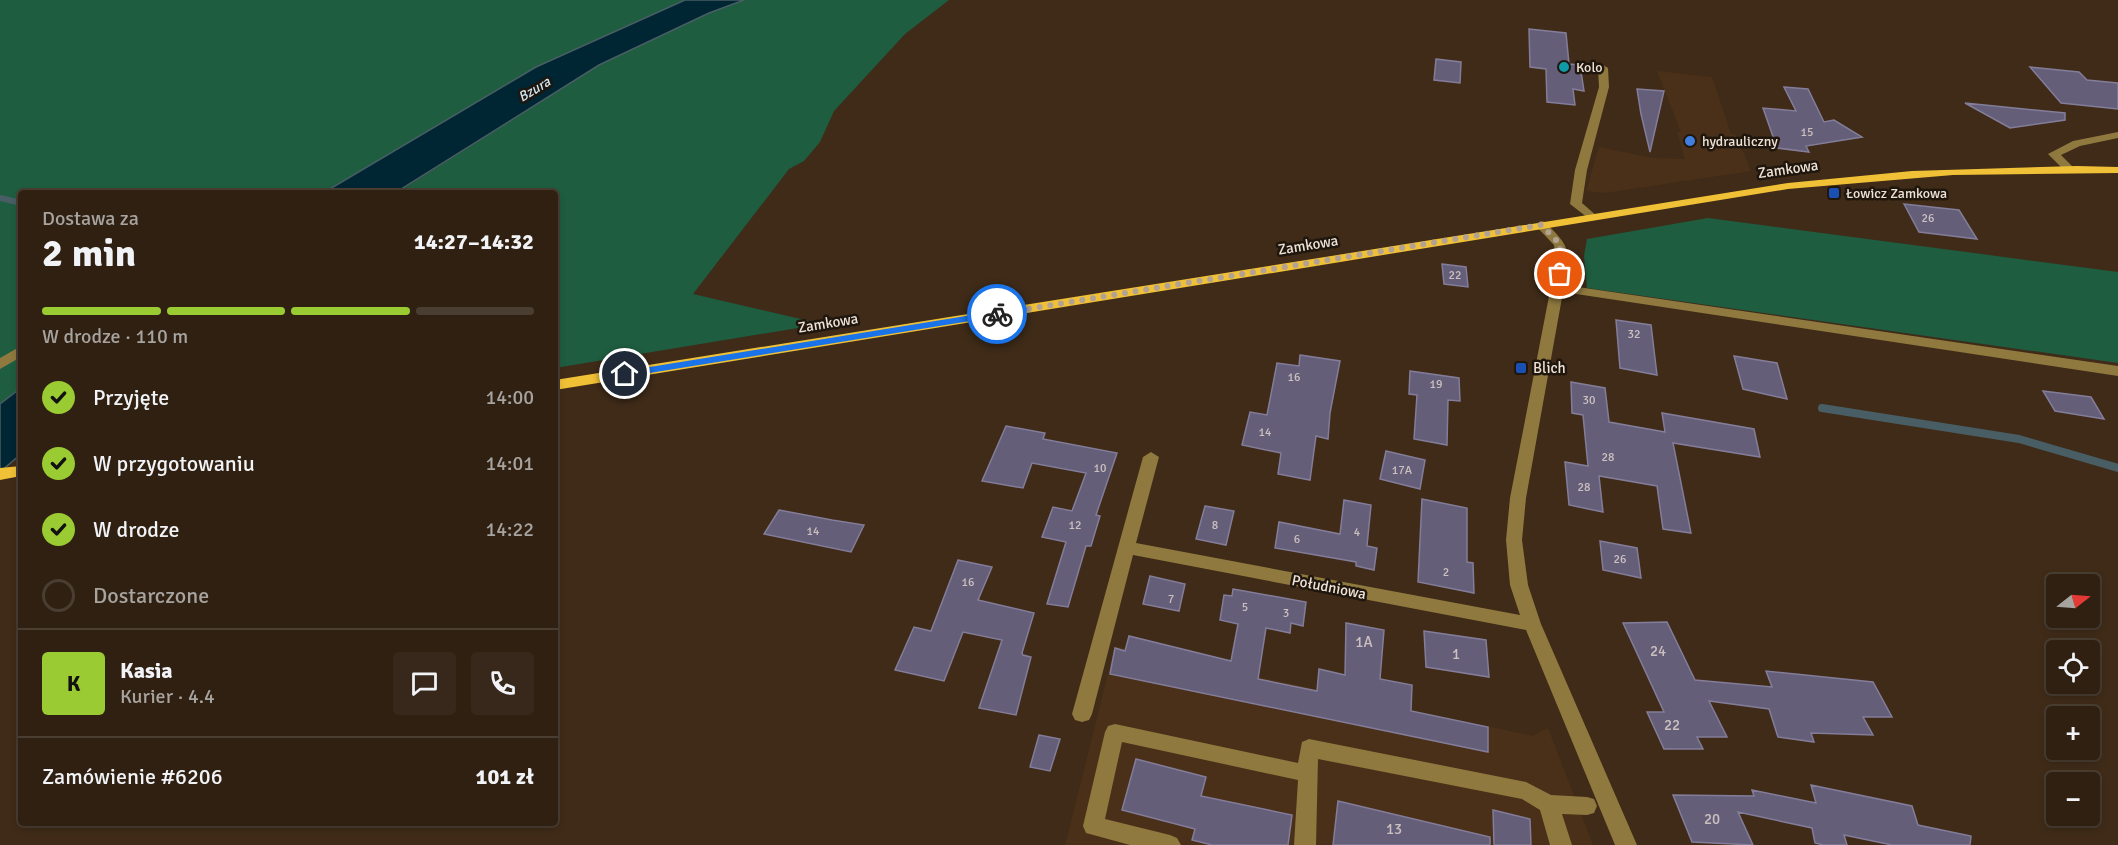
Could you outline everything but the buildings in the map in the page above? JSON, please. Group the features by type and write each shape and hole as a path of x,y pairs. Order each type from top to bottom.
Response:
{"main road":[{"name":"Zamkowa","path":"558,385 1541,225 1856,178 1979,171 2118,170"},
{"path":"0,474 18,471"}],"street":[{"path":"1592,217 1576,204 1581,171 1604,87 1603,68"},
{"path":"2069,169 2054,154 2077,143 2118,135"},
{"path":"1541,225 1560,244 1562,260 1524,457 1514,540 1519,585 1532,624 1626,845"},
{"path":"1558,288 2118,371"},
{"path":"0,365 18,352"},
{"path":"1082,714 1151,458"},
{"name":"Południowa","path":"1126,547 1532,624"},
{"path":"1170,845 1093,826 1115,732 1309,774"},
{"path":"1305,845 1310,748 1526,791 1548,804 1587,806"},
{"path":"1548,804 1561,845"}],"shaded area":[{"path":"1657,71 1712,77 1731,134 1736,135 1751,171 1605,193 1586,191 1599,147 1653,158 1685,159 1677,132 1681,132"},
{"path":"1115,646 1533,736 1548,728 1593,845 1065,845"}],"green space":[{"path":"0,0 685,0 536,67 328,190 18,190 18,390 0,404"},
{"path":"744,0 949,0 905,34 834,111 820,142 804,161 789,169 693,294 822,324 558,368 558,190 401,190 599,65 709,13"},
{"path":"1708,218 2118,272 2118,363 1587,288 1584,256 1587,239"}],"water":[{"name":"Bzura","path":"685,0 744,0 709,13 599,65 400,190 328,190 536,67"},
{"path":"18,390 18,457 0,472 0,404"}],"waterway":[{"path":"0,198 18,202"},
{"path":"1822,408 2019,439 2118,468"}],"way so far":[{"path":"997,314 1541,225 1560,244 1562,260 1560,274"}],"place":[{"name":"Kolo","path":"1564,67"},
{"name":"hydrauliczny","path":"1690,141"},
{"name":"Łowicz Zamkowa","path":"1834,193"},
{"name":"Blich","path":"1521,368"}],"route":[{"path":"625,374 997,314"}]}
